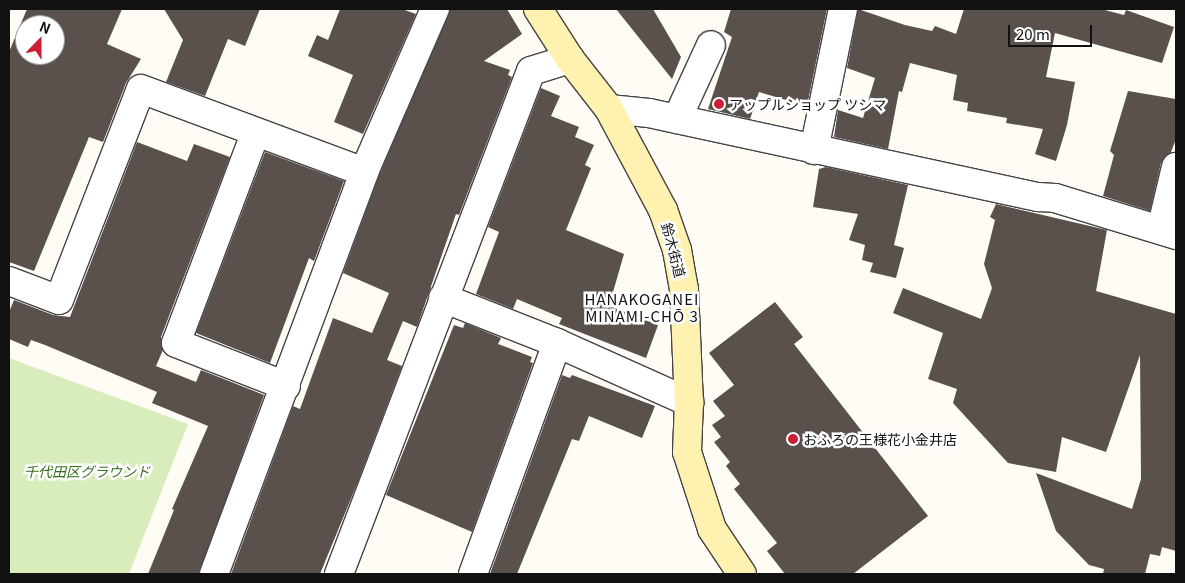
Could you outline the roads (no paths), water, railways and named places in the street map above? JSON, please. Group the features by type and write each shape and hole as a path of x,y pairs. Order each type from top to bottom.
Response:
{"street":[{"path":"214,574 286,386 364,172 435,9"},
{"name":"鈴木街道","path":"538,9 570,59 609,108 663,210 677,250 684,289 689,402 687,452 698,492 712,529 742,574"},
{"path":"814,150 843,9"},
{"path":"677,119 711,45"},
{"path":"338,574 531,71 570,59"},
{"path":"9,281 59,300 141,90 255,134 364,172"},
{"path":"609,108 677,119 1038,198 1055,198 1168,232 1176,167"},
{"path":"255,134 176,343 286,386"},
{"path":"443,298 557,343 689,402"},
{"path":"473,574 557,343"}],"place":[{"name":"アップルショップ ツシマ","path":"719,104"},
{"name":"おふろの王様花小金井店","path":"793,439"}],"district":[{"name":"HANAKOGANEI MINAMI-CHŌ 3","path":"642,306"}],"park label":[{"name":"千代田区グラウンド","path":"87,471"}]}
